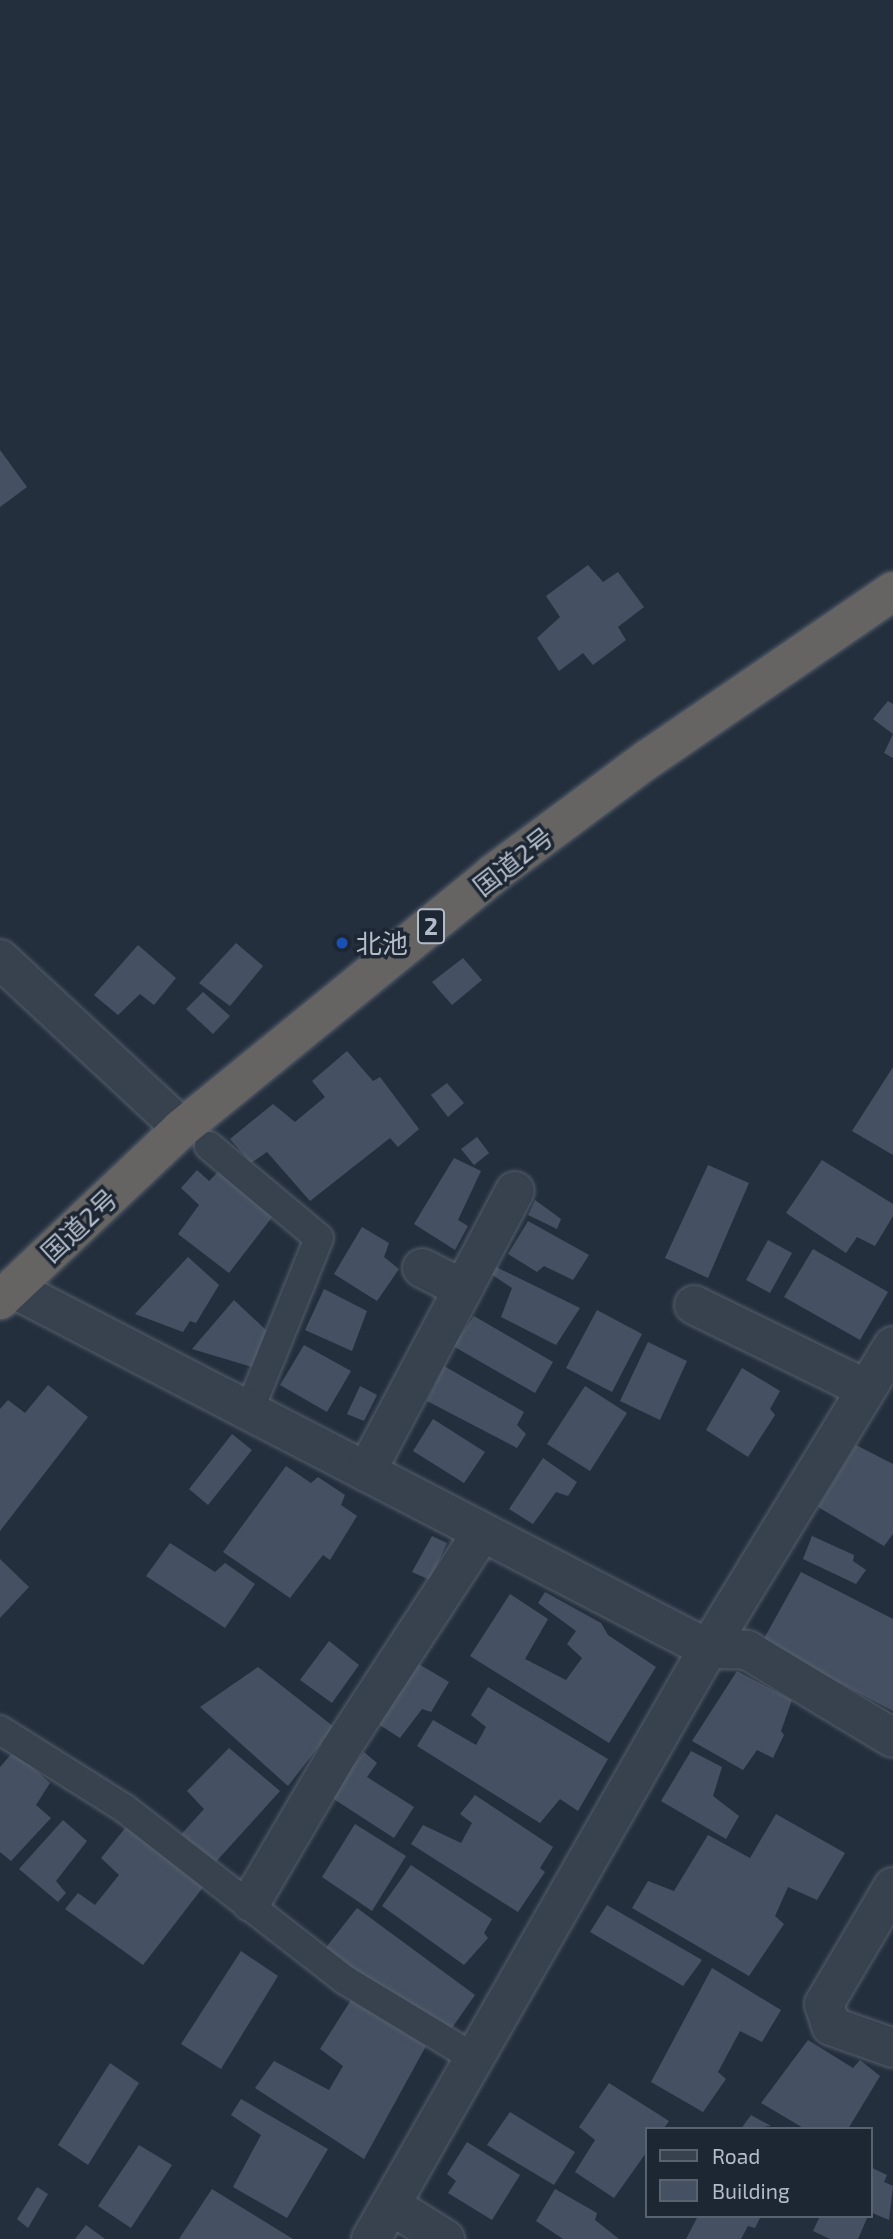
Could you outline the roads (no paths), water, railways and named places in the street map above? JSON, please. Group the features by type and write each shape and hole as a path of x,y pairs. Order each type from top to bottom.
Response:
{"highway":[{"name":"国道2号","path":"6,1294 195,1137 493,874 648,759 893,591"}],"street":[{"path":"0,959 195,1137"},
{"path":"366,1472 515,1191"},
{"path":"422,1268 463,1289"},
{"path":"6,1294 249,1411 708,1649 747,1650 893,1738"},
{"path":"694,1305 866,1389"},
{"path":"371,2239 708,1649 893,1346"},
{"path":"251,1902 340,1751 482,1532"},
{"path":"893,1887 824,2004 831,2026 893,2048"},
{"path":"391,2206 445,2239"}],"lane":[{"path":"195,1137 319,1238 249,1411"},
{"path":"0,1730 124,1808 251,1902 345,1980 476,2059"}],"place":[{"name":"北池","path":"342,943"}]}
